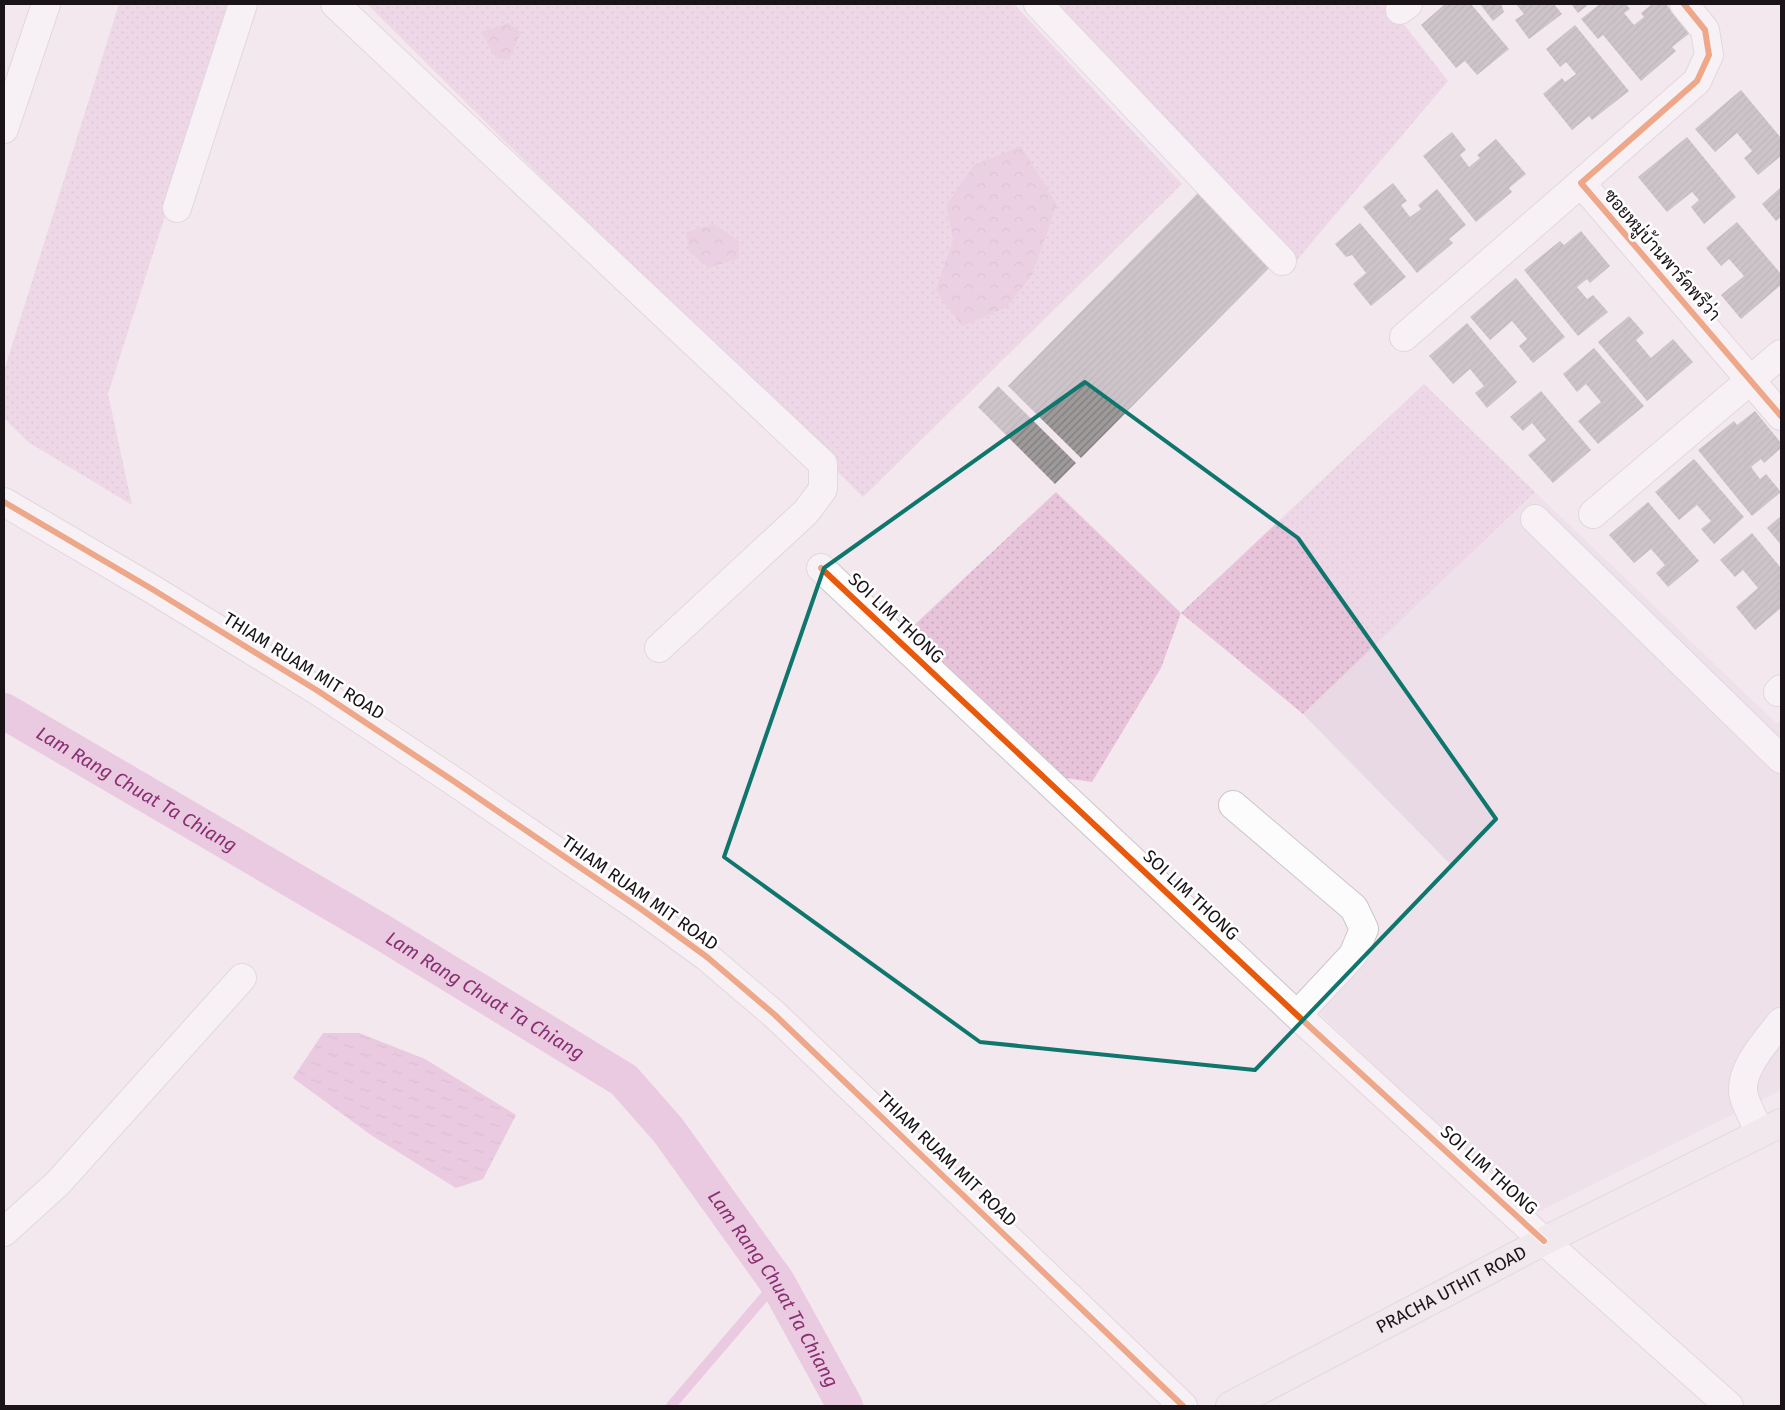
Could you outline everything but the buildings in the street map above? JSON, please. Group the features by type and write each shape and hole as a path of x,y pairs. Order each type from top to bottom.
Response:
{"main road":[{"name":"PRACHA UTHIT ROAD","path":"1230,1406 1544,1241 1771,1128"}],"street":[{"path":"4,129 46,4"},
{"path":"177,208 243,4"},
{"path":"335,4 823,464 823,489 806,512 659,648"},
{"path":"1038,4 1282,261"},
{"name":"ซอยหมู่บ้านพาร์คพรีว่า","path":"1684,4 1705,30 1709,55 1697,81 1581,184 1781,416"},
{"path":"1404,337 1581,184"},
{"path":"1593,514 1781,354"},
{"name":"THIAM RUAM MIT ROAD","path":"4,502 152,589 318,691 552,848 707,957 775,1014 1183,1406"},
{"path":"1535,518 1781,759"},
{"name":"SOI LIM THONG","path":"821,568 1297,1015 1544,1241 1729,1406"},
{"path":"1233,805 1354,908 1364,929 1352,955 1297,1015"},
{"path":"4,1232 58,1183 242,978"},
{"path":"1771,1128 1744,1096 1744,1078 1760,1048 1781,1022"}],"highlighted area":[{"path":"1085,382 1298,538 1496,819 1255,1070 980,1042 724,857 824,568"}],"shaded area":[{"path":"119,4 233,4 108,394 132,505 28,442 4,418 4,371"},
{"path":"367,4 1014,4 1182,184 863,497","holes":["946,206 1007,307 935,290 953,241"]},
{"path":"1047,4 1388,4 1448,81 1296,261"},
{"path":"1424,384 1535,492 1303,714 1181,613"},
{"path":"1056,492 1181,613 1161,668 1092,782 1059,777 908,631"},
{"path":"1535,492 1777,724 1781,720 1781,1090 1532,1215 1317,1011 1451,865 1303,714"}],"green space":[{"path":"509,23 521,32 509,60 496,58 481,32"},
{"path":"1021,146 1057,205 1032,275 1007,307 962,326 935,290 953,241 946,206 974,165"},
{"path":"714,224 739,241 739,258 709,268 689,252 686,232"}],"water":[{"path":"323,1033 359,1033 425,1059 516,1115 483,1179 456,1188 371,1135 293,1078"}],"waterway":[{"name":"Lam Rang Chuat Ta Chiang","path":"4,711 380,931 624,1080 668,1130 777,1282 845,1406"},
{"path":"671,1406 777,1282"}],"cycle path":[{"path":"1684,4 1705,30 1709,55 1697,81 1581,183 1781,416"},
{"path":"4,502 152,589 318,691 641,909 707,957 775,1015 1183,1406"},
{"path":"821,568 1297,1015 1544,1241"}]}
